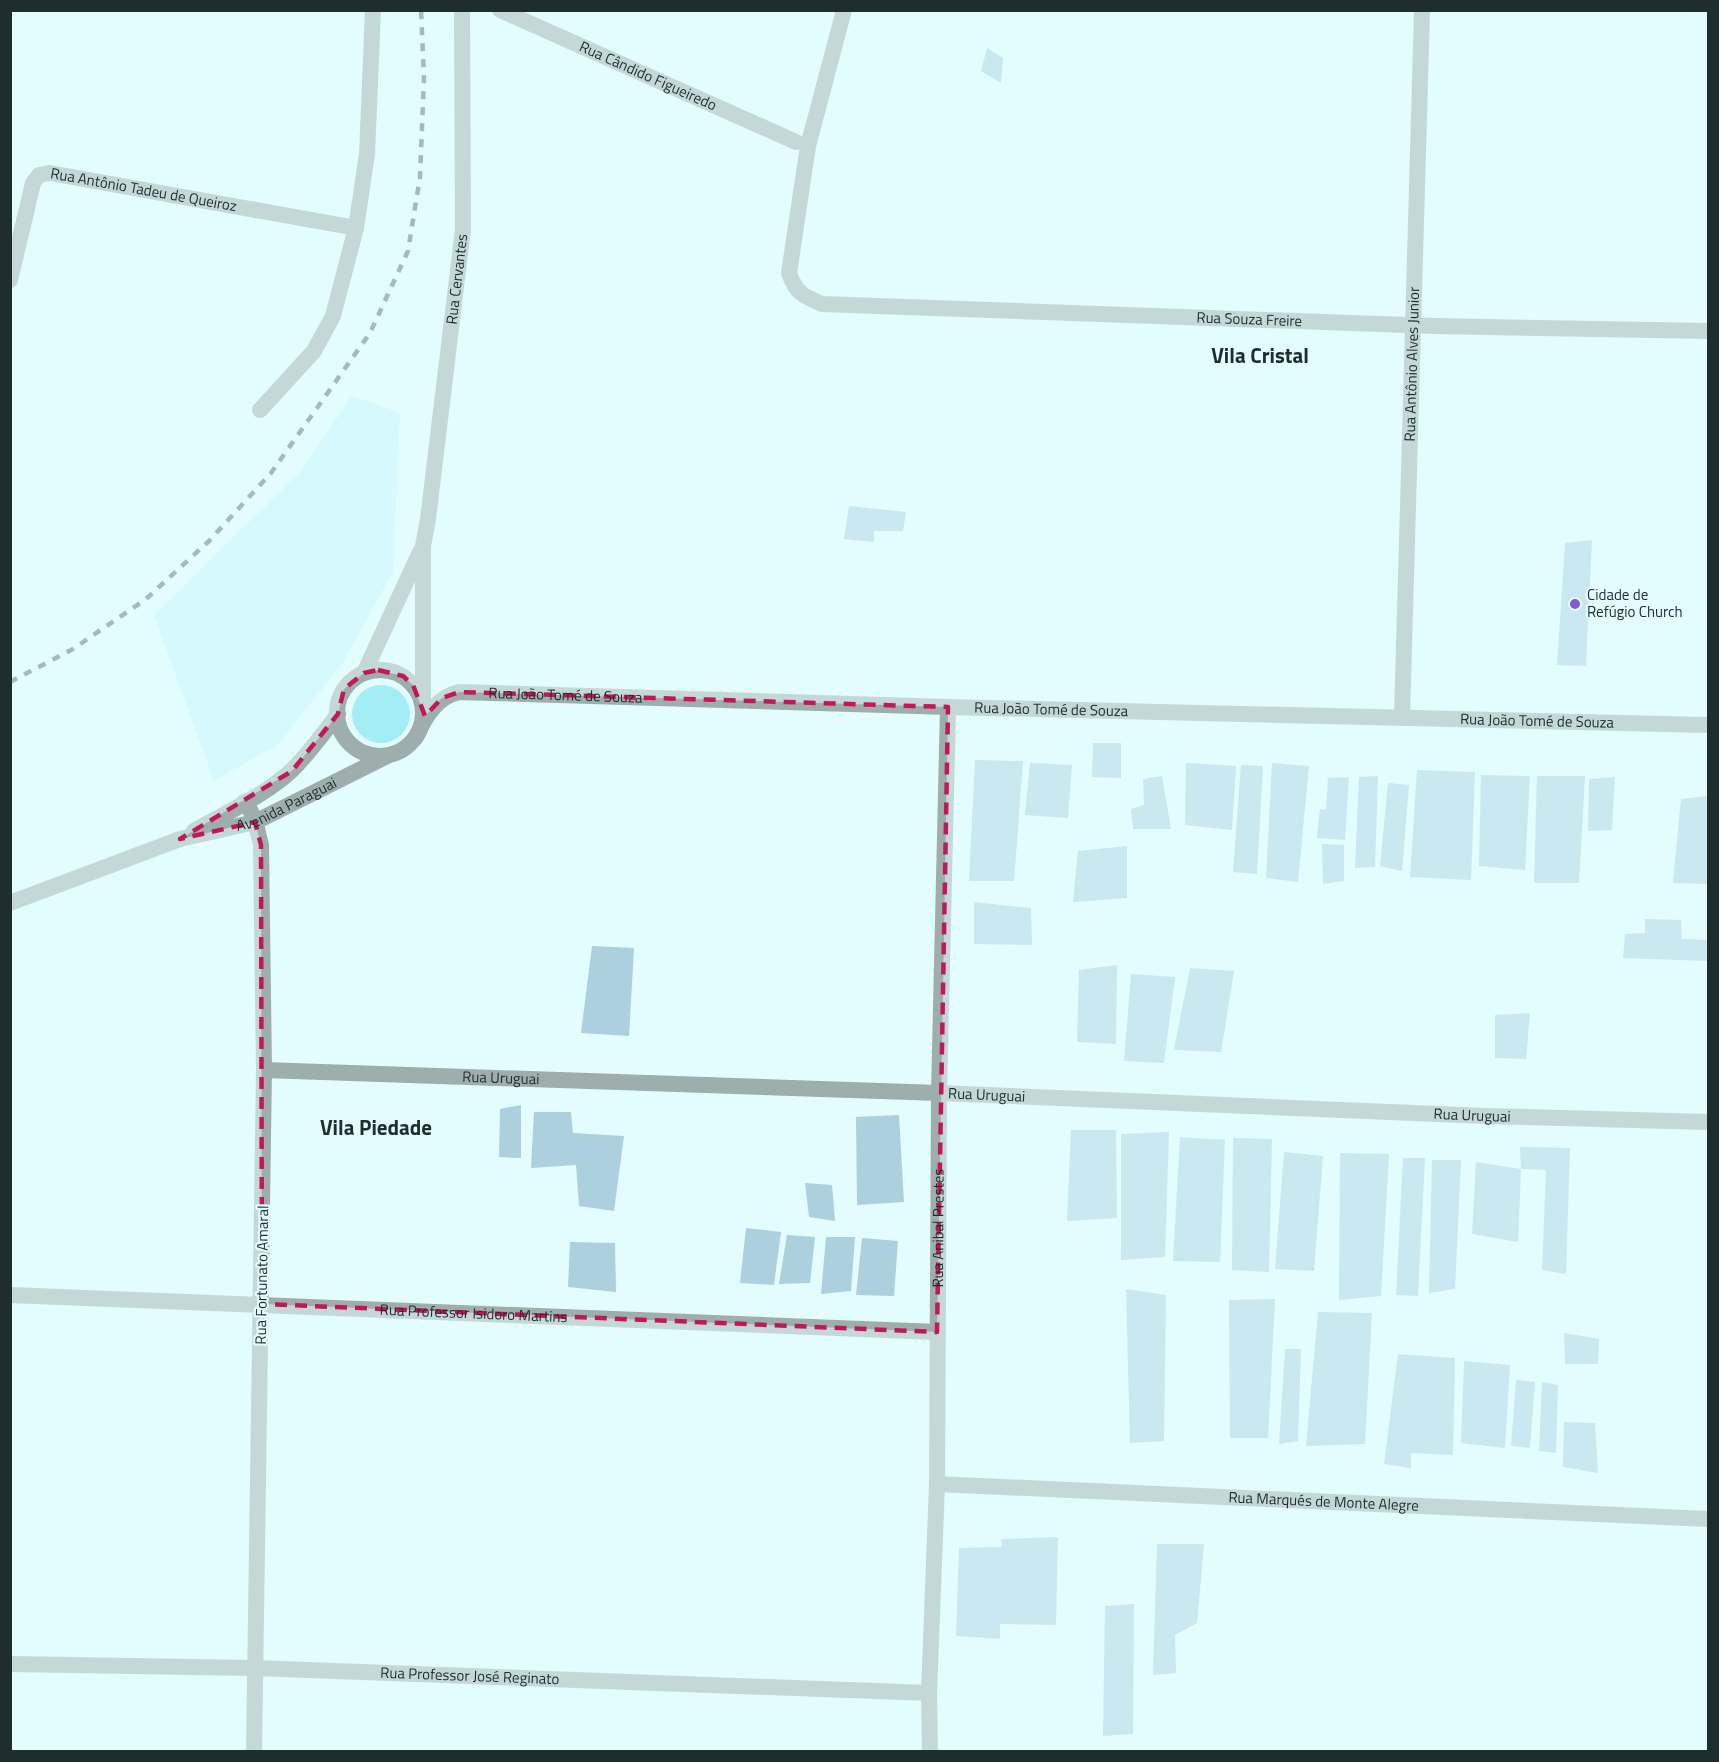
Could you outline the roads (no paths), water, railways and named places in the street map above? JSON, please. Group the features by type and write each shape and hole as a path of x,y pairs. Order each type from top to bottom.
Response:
{"street":[{"path":"260,410 314,351 333,316 356,228 367,154 373,10"},
{"name":"Rua Cervantes","path":"420,723 423,546 463,229 462,10"},
{"name":"Rua Cândido Figueiredo","path":"500,10 796,142"},
{"name":"Rua Souza Freire","path":"844,10 808,146 789,273 794,288 806,297 822,304 1412,325 1708,331"},
{"name":"Rua Antônio Alves Junior","path":"1402,717 1422,10"},
{"name":"Rua Antônio Tadeu de Queiroz","path":"10,280 33,183 39,175 50,173 356,228"},
{"name":"Rua Cervantes","path":"364,673 423,546"},
{"path":"378,670 390,671 403,676 416,690 420,723 409,746 387,756 363,753 353,746 340,726 339,701 344,690 364,673 378,670"},
{"name":"Rua João Tomé de Souza","path":"420,723 442,698 459,692 948,707 1708,725"},
{"name":"Rua Anibal Prestes","path":"930,1752 929,1693 937,1484 939,1093 948,707"},
{"name":"Avenida Paraguai","path":"180,839 267,789 292,771 338,714"},
{"name":"Avenida Paraguai","path":"10,903 180,839 255,822 387,756"},
{"name":"Rua Fortunato Amaral","path":"244,802 249,807 255,822 261,845 264,1070 254,1752"},
{"name":"Rua Uruguai","path":"264,1070 939,1093 1485,1116 1708,1122"},
{"name":"Rua Professor Isidoro Martins","path":"10,1295 937,1332"},
{"name":"Rua Marqués de Monte Alegre","path":"937,1484 1708,1519"},
{"name":"Rua Professor José Reginato","path":"10,1664 254,1668 929,1693"}],"railway":[{"path":"10,682 73,649 146,599 209,541 271,473 370,333 408,251 420,177 424,78 421,10"}],"place":[{"name":"Cidade de Refúgio Church","path":"1575,604"}],"district":[{"name":"Vila Cristal","path":"1260,356"},
{"name":"Vila Piedade","path":"376,1128"}]}
